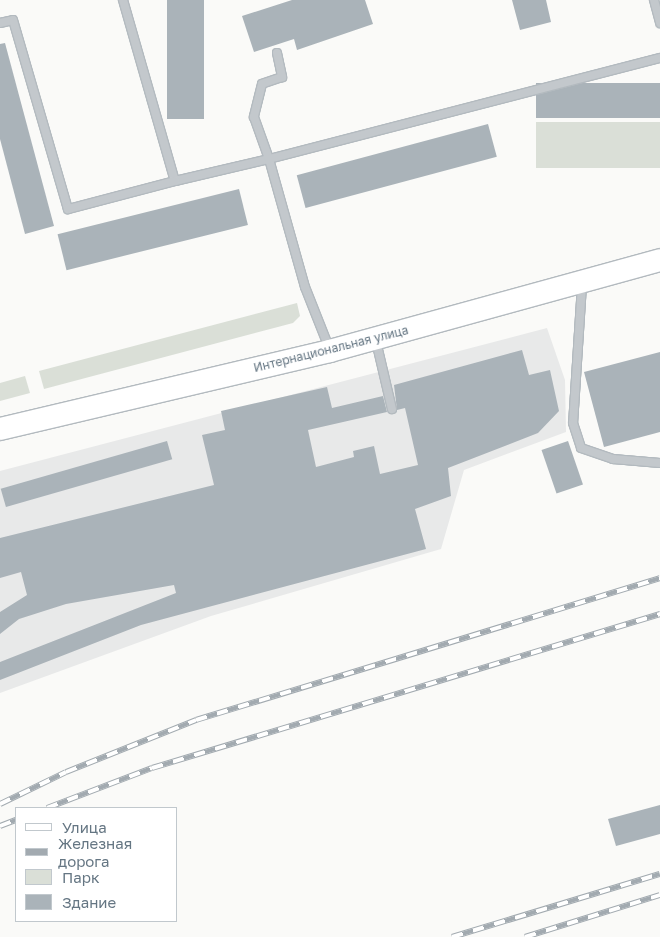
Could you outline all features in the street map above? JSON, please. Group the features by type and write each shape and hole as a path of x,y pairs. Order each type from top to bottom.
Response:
{"main road":[{"name":"Интернациональная улица","path":"0,429 330,351 660,260"}],"lane":[{"path":"123,0 175,181"},
{"path":"654,0 660,23"},
{"path":"0,23 13,20 68,209 660,58"},
{"path":"277,53 282,77 262,84 254,118 269,159 305,287 330,351"},
{"path":"582,283 573,424 582,448 613,459 660,463"},
{"path":"376,339 392,409"}],"shaded area":[{"path":"547,328 565,380 566,432 464,470 441,549 211,616 0,693 0,471"}],"green space":[{"path":"536,122 660,122 660,168 536,168"},
{"path":"297,303 300,316 293,323 44,389 39,371"},
{"path":"25,376 30,393 0,401 0,383"}],"building":[{"path":"167,0 204,0 204,119 167,119"},
{"path":"292,0 365,0 373,24 297,50 294,39 254,52 242,16"},
{"path":"512,0 546,0 551,22 520,30"},
{"path":"5,43 54,226 25,234 0,139 0,44"},
{"path":"536,83 660,83 660,118 536,118"},
{"path":"488,124 497,157 306,208 297,175"},
{"path":"239,189 248,225 67,270 58,234"},
{"path":"522,350 529,375 550,370 559,411 538,433 448,468 451,496 415,509 426,549 141,625 0,680 0,662 176,593 174,585 66,604 19,619 0,634 0,612 27,595 21,572 0,578 0,538 214,485 202,435 225,430 221,411 327,387 332,408 383,396 387,412 308,430 316,467 354,457 353,451 374,446 380,474 418,465 405,408 397,410 394,385"},
{"path":"660,352 660,432 604,447 584,372"},
{"path":"167,441 172,459 6,507 1,489"},
{"path":"568,441 583,484 557,494 542,450"},
{"path":"660,805 660,834 616,846 608,819"}],"railway":[{"path":"0,804 66,772 196,720 660,578"},
{"path":"50,807 152,768 660,614"},
{"path":"0,826 15,820"},
{"path":"452,937 660,874"},
{"path":"525,937 660,895"}]}
